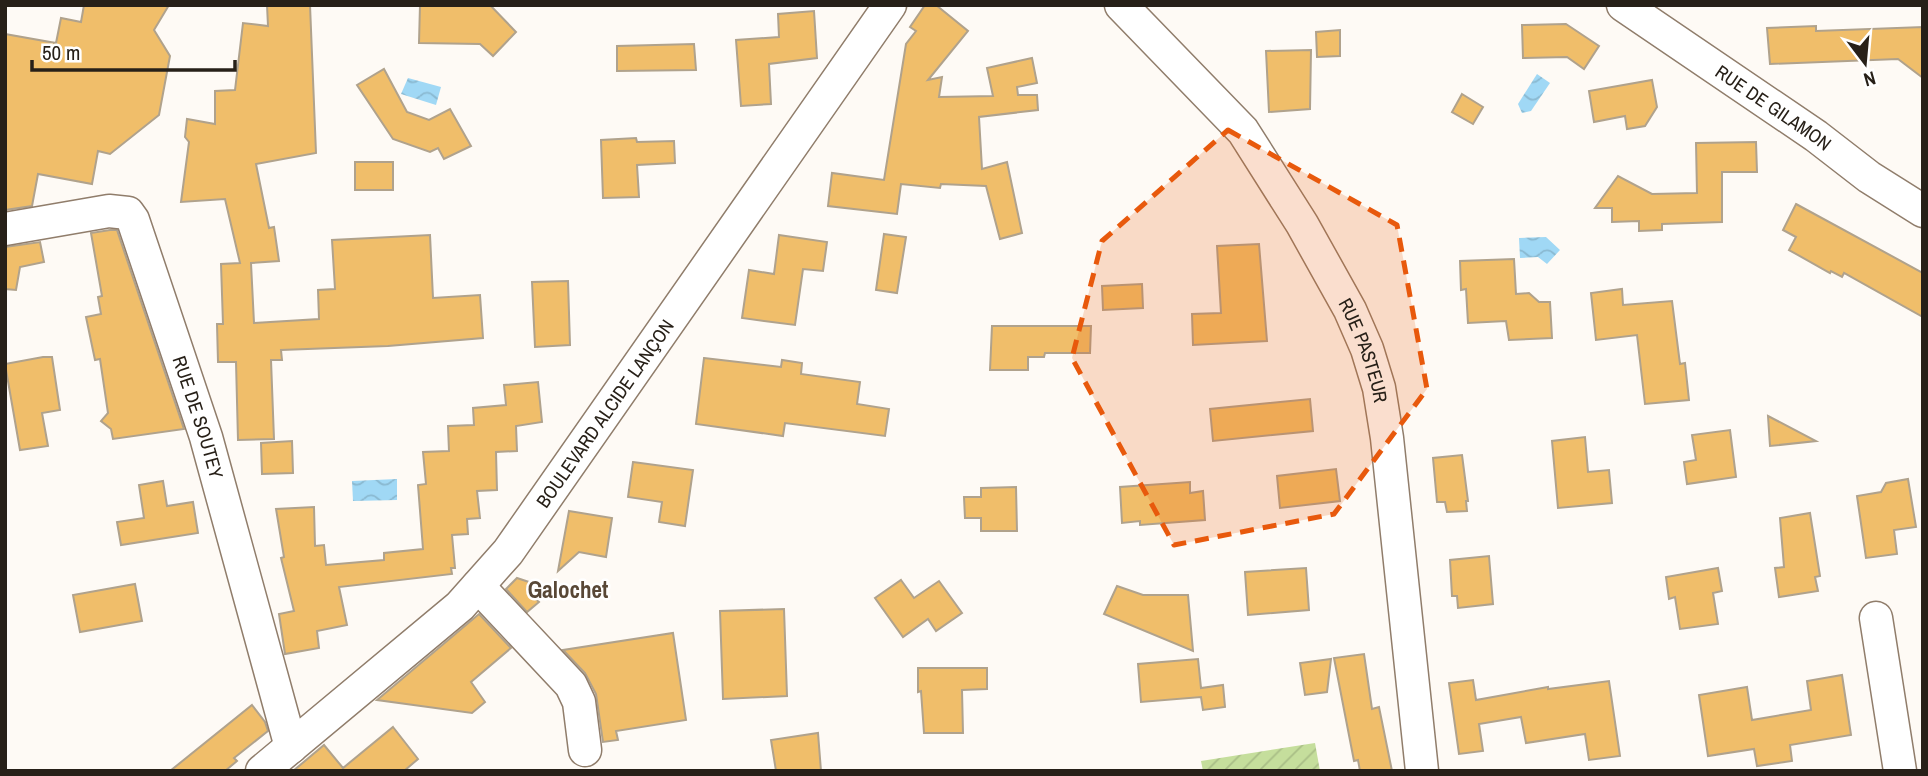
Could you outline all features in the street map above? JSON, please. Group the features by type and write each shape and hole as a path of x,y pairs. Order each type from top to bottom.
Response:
{"street":[{"name":"BOULEVARD ALCIDE LANÇON","path":"262,771 460,606 516,541 890,5"},
{"name":"RUE PASTEUR","path":"1121,5 1244,131 1302,224 1350,310 1367,349 1379,388 1387,438 1422,771"},
{"name":"RUE DE GILAMON","path":"1623,5 1805,129 1869,177 1923,211"},
{"name":"RUE DE SOUTEY","path":"5,229 120,211 128,213 133,220 206,437 291,747"},
{"path":"478,586 570,685 579,702 585,750"},
{"path":"1876,618 1900,771"}],"highlighted area":[{"path":"1228,130 1397,225 1427,389 1334,514 1174,545 1072,358 1102,241"}],"green space":[{"path":"1315,743 1320,771 1203,771 1201,761"}],"water":[{"path":"1537,74 1550,83 1531,111 1522,113 1518,104"},
{"path":"408,78 441,87 436,105 401,94"},
{"path":"1546,237 1560,250 1547,264 1538,257 1520,258 1519,238"},
{"path":"397,479 397,500 353,501 352,481"}],"building":[{"path":"84,5 169,5 154,30 170,56 159,115 110,154 98,151 92,184 38,174 32,206 5,210 5,34 56,43 61,18 81,22"},
{"path":"267,5 310,5 316,153 256,164 269,228 274,227 279,261 251,263 254,323 319,319 318,290 335,289 332,240 430,235 433,298 480,295 483,338 388,346 281,350 282,360 271,360 274,439 238,440 236,362 218,362 217,324 223,324 221,264 240,263 225,199 181,202 189,142 185,137 187,119 215,124 215,91 235,90 243,23 268,26"},
{"path":"420,5 490,5 516,32 493,56 480,44 419,43"},
{"path":"925,5 936,5 968,31 928,80 942,77 939,97 993,96 987,68 1032,58 1037,83 1017,87 1018,95 1037,95 1038,110 979,117 982,169 1007,162 1022,233 1000,239 986,186 941,184 940,188 901,184 897,214 828,206 832,173 884,180 906,44 916,31 910,27"},
{"path":"814,11 817,58 769,64 771,104 741,106 736,40 779,37 778,14"},
{"path":"1566,24 1599,46 1584,69 1567,57 1523,58 1522,25"},
{"path":"1816,26 1816,31 1923,27 1923,78 1898,59 1770,64 1767,28"},
{"path":"1340,30 1340,56 1317,57 1316,32"},
{"path":"694,44 696,70 617,71 617,46"},
{"path":"1311,50 1310,109 1269,112 1266,51"},
{"path":"384,69 407,112 429,120 450,109 471,146 444,159 438,148 430,152 393,139 357,85"},
{"path":"1652,80 1657,107 1645,126 1627,129 1625,116 1594,122 1589,91"},
{"path":"1462,94 1483,107 1473,124 1452,112"},
{"path":"636,138 637,142 674,141 675,163 637,165 639,197 603,198 601,140"},
{"path":"1756,142 1757,172 1722,172 1722,222 1662,224 1662,230 1639,231 1639,221 1612,222 1612,208 1595,208 1618,176 1652,194 1697,193 1696,143"},
{"path":"355,162 393,162 393,190 355,190"},
{"path":"1796,204 1923,273 1923,317 1844,273 1842,277 1831,271 1830,273 1789,250 1796,237 1783,230"},
{"path":"117,230 184,429 113,439 111,429 101,421 108,413 100,359 95,360 86,317 101,314 98,297 102,296 91,233"},
{"path":"884,234 906,237 897,293 876,290"},
{"path":"779,235 827,242 823,271 803,269 795,325 742,318 749,270 774,274"},
{"path":"40,242 44,262 20,267 16,290 5,289 5,247"},
{"path":"1259,244 1267,341 1193,345 1192,314 1221,313 1217,246"},
{"path":"1514,259 1516,294 1529,293 1539,302 1550,302 1552,338 1509,340 1506,321 1468,323 1466,289 1461,290 1460,261"},
{"path":"568,281 570,345 535,347 532,282"},
{"path":"1142,284 1143,308 1103,310 1102,286"},
{"path":"1622,289 1623,305 1672,301 1680,364 1685,363 1689,400 1645,404 1637,335 1596,340 1591,293"},
{"path":"992,326 1091,326 1090,353 1045,353 1044,357 1028,357 1028,370 990,370"},
{"path":"52,357 60,410 42,413 48,446 20,450 5,364"},
{"path":"704,358 781,367 782,360 802,363 801,374 860,382 857,404 889,409 885,436 785,423 783,436 696,424"},
{"path":"538,382 542,422 516,426 517,451 496,452 497,490 477,491 480,518 467,519 468,534 452,535 455,568 451,568 452,574 339,587 347,625 317,631 319,648 285,654 279,614 294,611 281,558 284,557 276,509 314,507 315,546 324,545 326,565 384,560 384,553 423,549 418,485 426,484 423,452 449,451 448,426 474,425 473,408 506,405 504,385"},
{"path":"1310,399 1313,431 1213,441 1210,409"},
{"path":"1768,416 1816,441 1770,446"},
{"path":"1730,430 1736,477 1687,484 1684,462 1696,460 1692,435"},
{"path":"1585,437 1588,472 1609,470 1612,503 1558,508 1552,441"},
{"path":"292,441 293,473 262,474 261,443"},
{"path":"1462,455 1467,511 1447,512 1445,502 1437,502 1433,458"},
{"path":"633,462 693,470 685,526 659,522 662,502 628,497"},
{"path":"1336,469 1340,501 1280,508 1277,476"},
{"path":"1908,479 1916,527 1894,530 1897,554 1866,558 1857,496 1881,492 1886,483"},
{"path":"163,481 167,506 193,502 198,533 121,545 117,522 144,518 139,485"},
{"path":"1190,482 1190,493 1203,491 1205,520 1140,525 1140,521 1122,523 1120,487"},
{"path":"1016,487 1017,531 981,531 981,518 965,518 964,497 981,497 981,488"},
{"path":"569,511 612,518 606,557 579,552 558,571"},
{"path":"1810,513 1820,576 1815,577 1818,591 1779,597 1775,568 1784,567 1780,518"},
{"path":"1489,556 1493,604 1458,608 1457,596 1452,596 1450,560"},
{"path":"1306,568 1309,610 1248,615 1245,572"},
{"path":"1718,568 1722,591 1713,593 1718,624 1680,629 1675,597 1669,599 1666,577"},
{"path":"517,578 541,586 532,595 539,602 527,612 506,589"},
{"path":"901,580 914,598 939,581 962,613 936,631 928,619 903,637 875,598"},
{"path":"135,584 142,621 80,632 73,595"},
{"path":"1117,586 1143,595 1188,595 1193,651 1104,614"},
{"path":"784,609 787,696 723,699 720,611"},
{"path":"479,614 511,648 471,682 485,702 472,713 377,700"},
{"path":"673,633 686,720 616,731 618,740 603,742 596,694 585,673 563,650"},
{"path":"1364,654 1372,709 1379,707 1392,771 1360,771 1358,760 1354,761 1334,658"},
{"path":"1198,659 1201,688 1223,685 1225,707 1203,710 1201,697 1141,702 1138,664"},
{"path":"1331,659 1327,692 1305,695 1300,663"},
{"path":"918,668 987,668 987,689 962,690 963,733 924,733 921,691 918,692"},
{"path":"1842,675 1851,735 1790,745 1792,761 1757,766 1754,749 1708,756 1699,695 1747,687 1752,720 1811,710 1807,681"},
{"path":"1473,680 1476,700 1548,687 1609,681 1620,756 1589,760 1585,734 1526,743 1521,717 1479,724 1483,751 1459,754 1449,683"},
{"path":"252,705 265,722 268,731 234,758 237,761 225,771 170,771"},
{"path":"393,727 418,759 404,771 293,771 324,745 343,768"},
{"path":"818,733 821,771 776,771 771,740"}],"district":[{"name":"Galochet","path":"568,590"}]}
